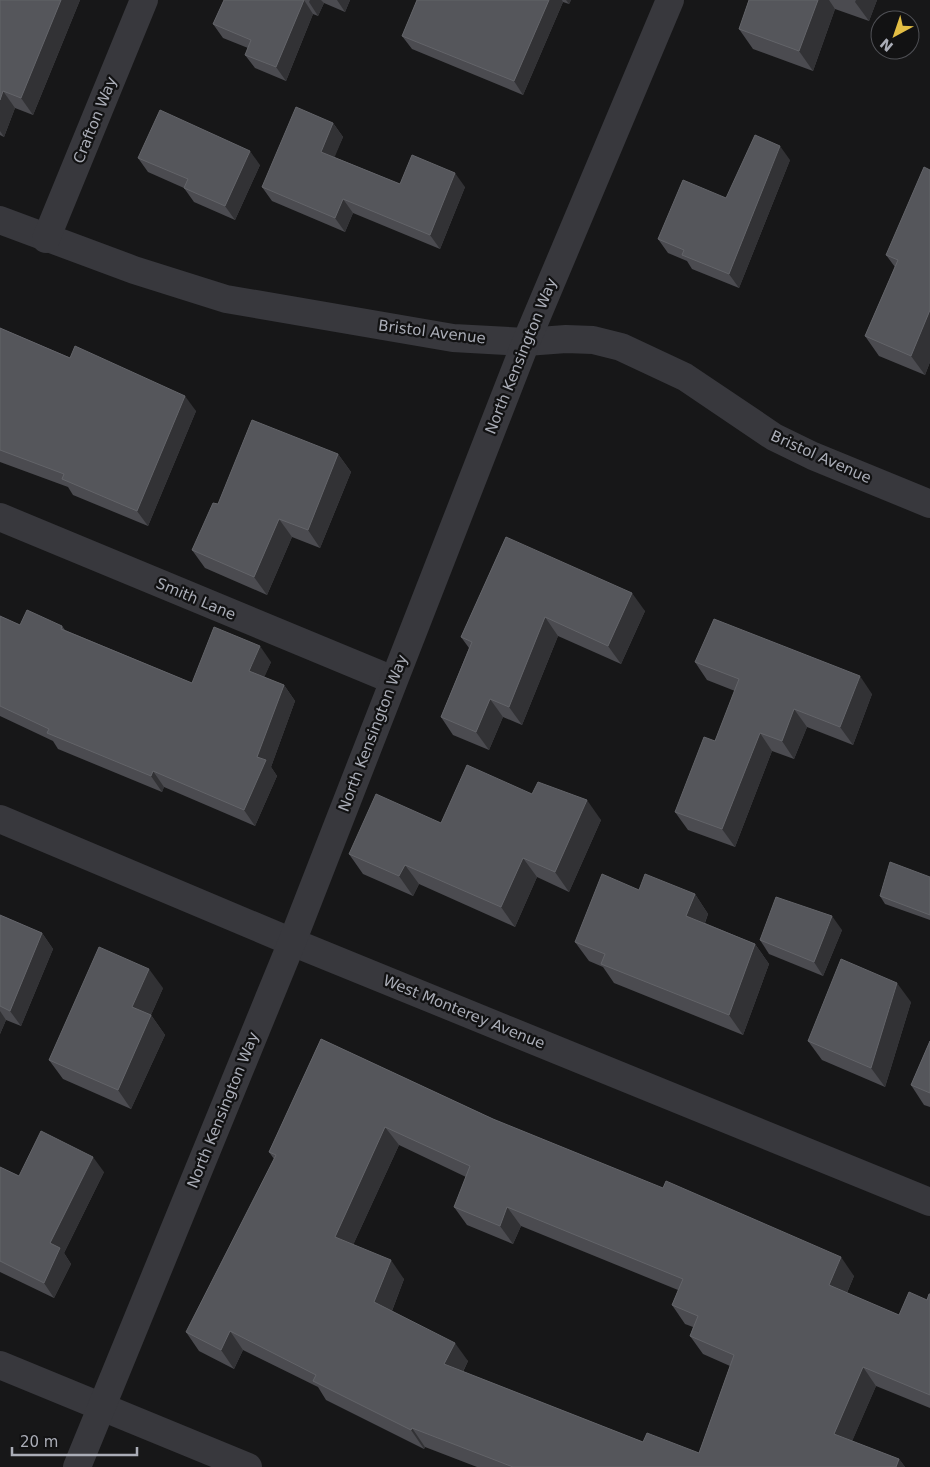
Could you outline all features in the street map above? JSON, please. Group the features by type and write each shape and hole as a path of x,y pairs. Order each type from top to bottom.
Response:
{"street":[{"name":"Crafton Way","path":"46,239 144,0"},
{"name":"North Kensington Way","path":"76,1467 292,942 526,342 670,0"},
{"name":"Bristol Avenue","path":"0,220 46,239 134,270 226,299 453,338 526,342 566,339 593,340 621,347 686,377 774,437 813,456 930,504"},
{"name":"Smith Lane","path":"0,517 393,680"},
{"name":"West Monterey Avenue","path":"0,819 292,942 930,1202"},
{"path":"0,1365 248,1467"}],"building":[{"path":"0,0 61,0 21,98 3,91 0,100"},
{"path":"224,0 304,0 276,67 245,55 251,40 213,24"},
{"path":"417,0 549,0 514,81 402,36"},
{"path":"749,0 818,0 799,51 739,29"},
{"path":"296,107 333,123 321,152 400,184 412,155 455,173 430,235 343,199 335,218 262,187"},
{"path":"160,110 250,151 225,206 184,188 188,179 138,158"},
{"path":"755,135 780,146 729,274 682,255 684,250 658,239 683,180 726,198"},
{"path":"924,167 930,170 930,310 911,356 865,336 898,260 886,255"},
{"path":"0,328 70,358 75,346 185,396 137,511 62,479 64,474 0,450"},
{"path":"252,420 338,454 308,530 279,519 254,577 192,550 213,503 218,504"},
{"path":"506,537 632,593 608,646 545,617 509,707 490,699 476,732 441,717 472,642 461,637"},
{"path":"27,610 62,626 61,629 192,683 214,627 260,646 249,671 284,685 257,757 266,760 244,810 153,771 151,776 47,733 49,729 0,706 0,616 20,625"},
{"path":"714,619 860,676 840,727 794,709 782,741 760,733 722,829 675,812 704,737 715,741 739,679 695,662"},
{"path":"467,765 532,794 538,782 587,800 555,872 523,858 501,907 405,865 399,876 349,854 376,794 441,823"},
{"path":"890,862 930,877 930,915 880,896"},
{"path":"602,874 639,890 645,874 695,894 686,916 755,944 729,1015 601,964 605,954 575,942"},
{"path":"776,897 832,916 814,962 760,940"},
{"path":"0,915 42,933 10,1011 0,1006"},
{"path":"99,947 149,969 132,1007 151,1015 118,1090 49,1060"},
{"path":"841,959 897,983 871,1068 808,1041"},
{"path":"321,1039 493,1119 663,1188 666,1181 841,1257 829,1285 899,1315 909,1292 927,1300 930,1294 930,1395 863,1367 834,1434 899,1459 896,1467 513,1467 412,1428 411,1430 313,1381 316,1375 230,1331 221,1350 186,1332 276,1155 269,1152","holes":["385,1127 470,1166 454,1207 500,1226 507,1207 683,1279 672,1305 698,1316 690,1336 734,1355 699,1453 647,1433 643,1442 444,1364 455,1343 374,1302 391,1260 335,1237"]},
{"path":"930,1041 930,1093 911,1085"},
{"path":"41,1131 93,1157 50,1243 60,1248 44,1283 0,1261 0,1167 19,1176"}]}
